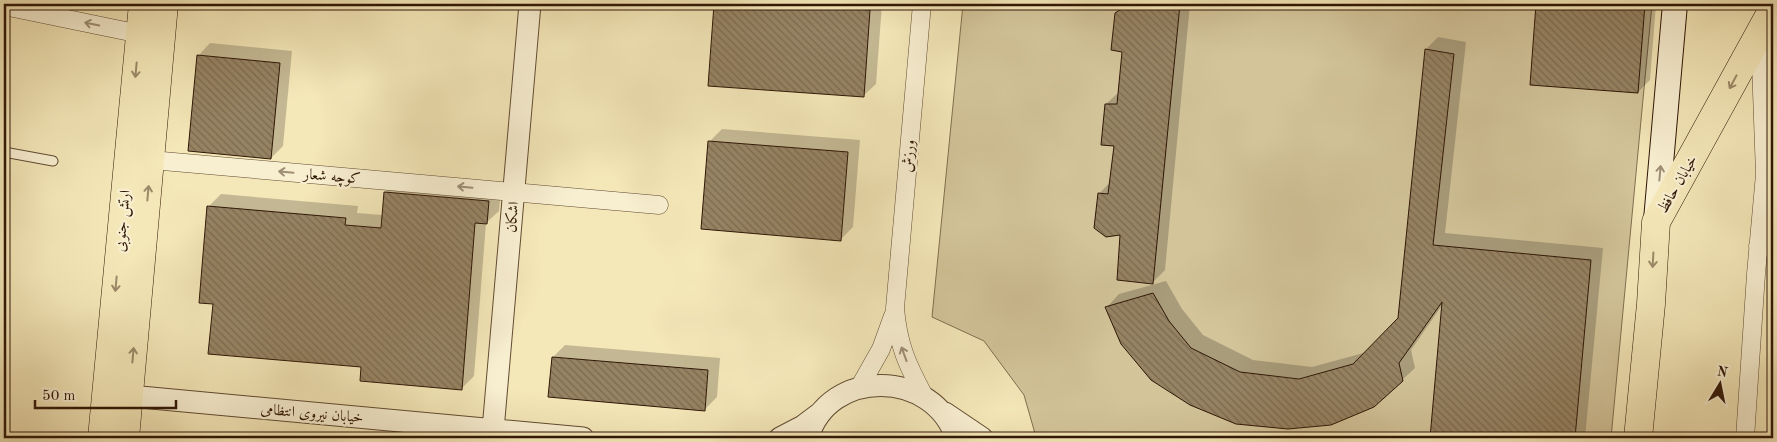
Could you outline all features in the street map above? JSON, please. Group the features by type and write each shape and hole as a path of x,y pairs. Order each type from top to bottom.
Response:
{"main road":[{"name":"ارتش جنوبی","path":"102,438 143,4"},
{"name":"ارتش جنوبی","path":"125,438 164,4"},
{"path":"1656,222 1675,4"},
{"name":"خیابان حافظ","path":"1638,438 1651,304 1656,222 1769,25"}],"street":[{"name":"اشکان","path":"493,430 530,4"},
{"name":"ورزش","path":"922,4 895,308 897,334 903,353 924,396"},
{"path":"4,6 140,34"},
{"path":"1745,438 1766,247 1765,174 1769,25"},
{"name":"کوچه شعار","path":"151,160 659,205"},
{"name":"ورزش","path":"859,388 881,349 895,308"},
{"path":"780,438 803,426 838,398 859,388 881,384 903,388 924,396 941,411 982,438"},
{"name":"خیابان نیروی انتظامی","path":"130,396 583,438"},
{"path":"941,411 953,429 956,438"},
{"path":"808,438 810,431 822,412"}],"lane":[{"path":"4,152 53,161"}],"shaded area":[{"path":"963,4 1652,4 1611,438 1036,437 1024,395 984,341 932,317"}],"building":[{"path":"714,4 785,4 870,10 864,97 708,86"},
{"path":"1141,4 1180,4 1153,284 1117,280 1120,235 1106,237 1094,228 1098,193 1108,194 1114,146 1101,145 1105,104 1117,104 1122,52 1111,50 1115,13 1127,5 1140,8"},
{"path":"1536,4 1645,4 1638,93 1530,85"},
{"path":"1425,49 1454,54 1433,245 1591,260 1575,438 1430,438 1442,302 1399,363 1403,381 1374,407 1331,425 1288,429 1236,424 1190,405 1151,380 1121,344 1105,307 1153,293 1169,321 1191,348 1240,372 1299,379 1353,364 1398,318"},
{"path":"197,55 280,63 271,159 188,151"},
{"path":"708,141 848,152 841,241 701,229"},
{"path":"384,192 489,201 487,224 475,223 462,390 360,381 361,367 208,354 213,304 199,303 207,206 346,218 345,225 381,228"},
{"path":"552,357 708,370 705,411 548,397"}]}
